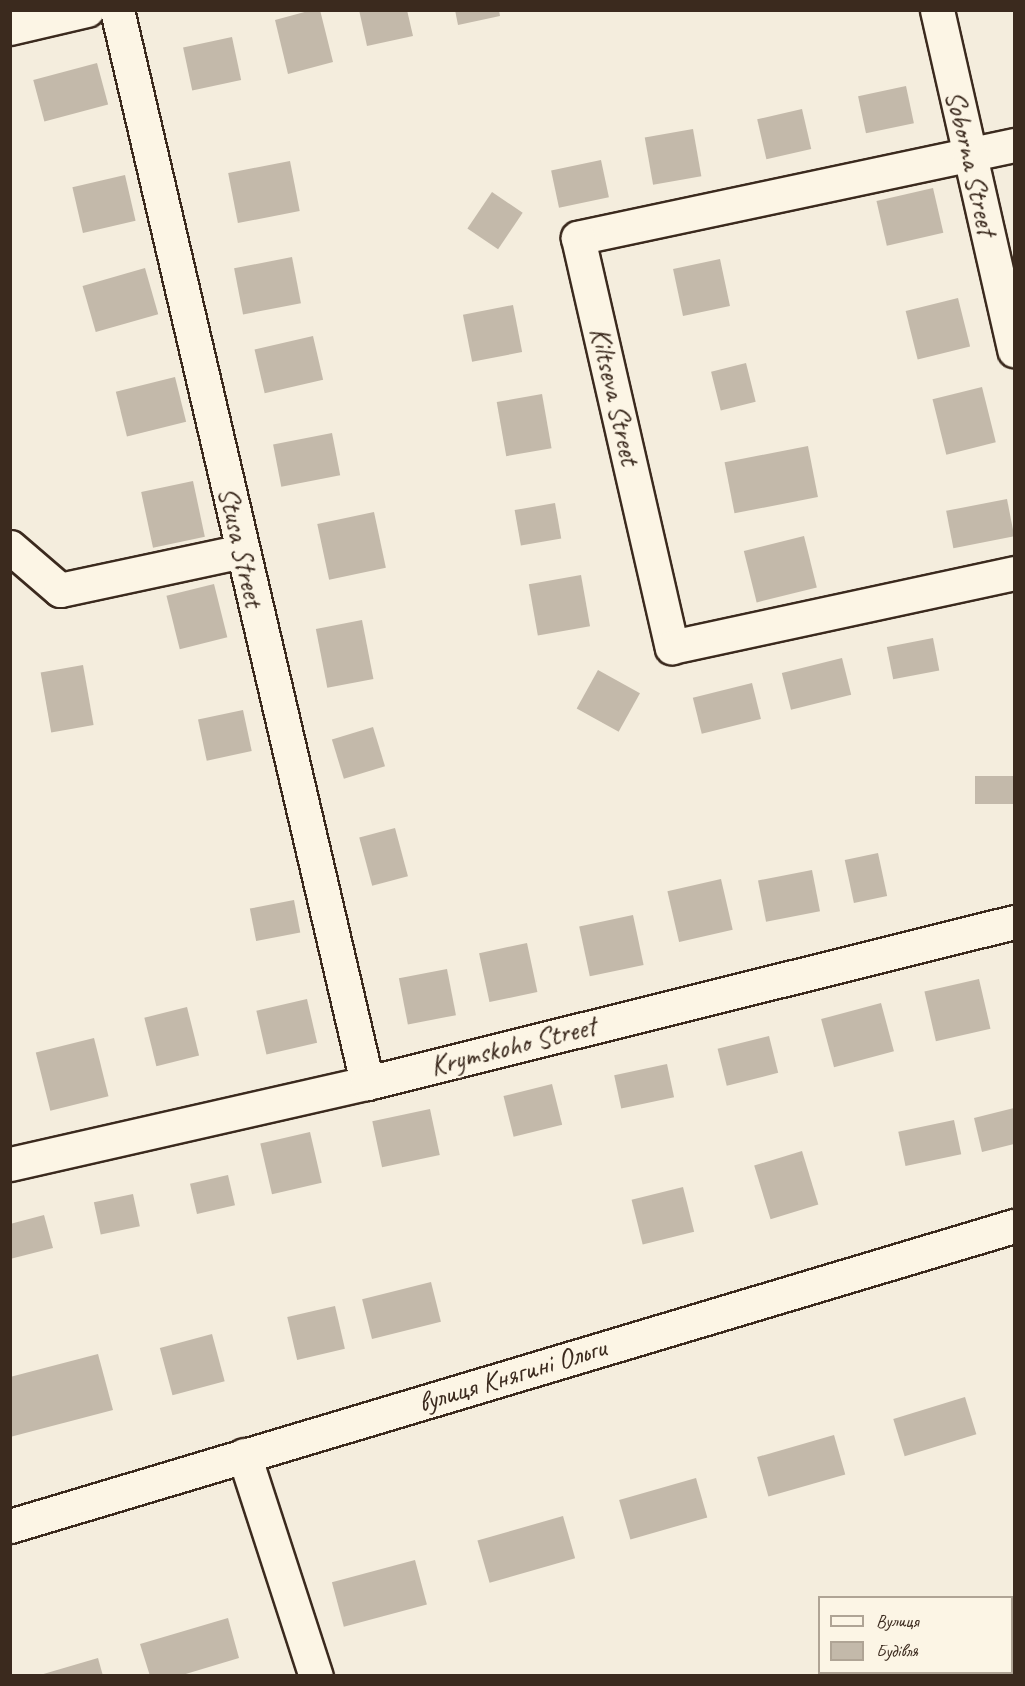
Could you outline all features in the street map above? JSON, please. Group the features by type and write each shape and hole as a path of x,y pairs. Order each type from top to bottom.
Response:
{"street":[{"path":"10,28 87,10"},
{"name":"Stusa Street","path":"117,10 367,1083"},
{"name":"Soborna Street","path":"937,10 1014,350"},
{"name":"Kiltseva Street","path":"1014,145 578,238 672,647 1014,573"},
{"path":"10,547 60,590 242,551"},
{"name":"Krymskoho Street","path":"10,1164 367,1083 1014,922"},
{"name":"вулиця Княгині Ольги","path":"10,1526 1014,1226"},
{"path":"244,1455 316,1676"}],"building":[{"path":"320,10 333,62 288,74 275,20"},
{"path":"359,10 407,10 413,36 367,46"},
{"path":"455,10 499,10 500,16 458,25"},
{"path":"232,37 241,80 192,90 183,47"},
{"path":"97,63 108,105 44,122 33,80"},
{"path":"906,86 914,123 866,133 858,96"},
{"path":"802,109 811,149 766,159 757,119"},
{"path":"693,129 701,176 653,185 645,138"},
{"path":"601,160 609,197 559,208 551,171"},
{"path":"290,161 300,211 238,223 228,173"},
{"path":"125,175 136,221 83,233 72,187"},
{"path":"933,188 943,233 887,246 876,201"},
{"path":"492,192 523,213 498,249 467,228"},
{"path":"292,257 301,303 243,314 234,268"},
{"path":"720,259 730,306 683,316 673,269"},
{"path":"145,268 158,314 96,332 83,286"},
{"path":"958,298 970,347 918,360 906,311"},
{"path":"513,305 522,352 472,362 463,315"},
{"path":"313,336 323,380 265,393 255,349"},
{"path":"746,363 756,402 721,411 711,372"},
{"path":"175,377 186,422 127,436 116,392"},
{"path":"982,387 996,442 946,455 933,399"},
{"path":"542,394 552,448 506,456 497,402"},
{"path":"332,433 340,475 281,487 273,444"},
{"path":"808,446 818,497 734,513 725,462"},
{"path":"193,481 205,537 153,548 141,492"},
{"path":"1007,499 1014,536 953,548 946,511"},
{"path":"555,503 561,538 521,546 515,510"},
{"path":"374,512 386,568 329,580 317,524"},
{"path":"804,536 817,587 757,602 744,551"},
{"path":"581,575 590,626 538,635 529,584"},
{"path":"214,584 227,637 180,649 166,596"},
{"path":"362,620 373,679 327,688 316,629"},
{"path":"933,638 939,670 893,679 887,647"},
{"path":"842,658 851,695 791,710 782,673"},
{"path":"83,665 94,725 51,733 41,672"},
{"path":"598,670 640,693 619,732 577,708"},
{"path":"752,683 761,719 702,734 693,698"},
{"path":"243,710 252,751 207,761 198,720"},
{"path":"373,727 385,766 344,779 332,740"},
{"path":"975,776 1014,776 1014,804 975,804"},
{"path":"395,828 408,876 372,886 359,838"},
{"path":"878,853 887,896 854,903 845,860"},
{"path":"812,870 820,911 766,922 758,880"},
{"path":"721,879 733,930 679,942 667,891"},
{"path":"294,900 300,932 256,941 250,909"},
{"path":"633,915 644,965 590,976 579,926"},
{"path":"527,943 537,992 489,1002 479,953"},
{"path":"447,969 456,1015 408,1024 399,978"},
{"path":"979,979 990,1029 936,1041 924,992"},
{"path":"307,999 317,1043 266,1055 256,1011"},
{"path":"881,1003 894,1051 834,1067 821,1019"},
{"path":"187,1007 199,1056 156,1066 144,1018"},
{"path":"769,1036 778,1073 727,1086 718,1049"},
{"path":"94,1038 109,1096 50,1111 36,1053"},
{"path":"667,1064 674,1097 621,1108 614,1075"},
{"path":"552,1084 562,1125 514,1137 503,1096"},
{"path":"1014,1108 1014,1144 982,1152 974,1118"},
{"path":"430,1109 440,1155 382,1167 372,1121"},
{"path":"954,1120 961,1154 906,1166 898,1132"},
{"path":"310,1132 322,1183 272,1194 260,1143"},
{"path":"802,1151 818,1205 771,1219 754,1166"},
{"path":"228,1175 235,1205 197,1214 190,1184"},
{"path":"683,1187 694,1232 643,1244 632,1200"},
{"path":"133,1194 140,1226 101,1235 94,1202"},
{"path":"44,1215 53,1248 10,1259 10,1224"},
{"path":"431,1282 441,1322 372,1339 362,1299"},
{"path":"335,1306 345,1349 297,1360 287,1317"},
{"path":"212,1334 225,1381 173,1395 160,1348"},
{"path":"98,1354 113,1410 10,1437 10,1377"},
{"path":"965,1397 976,1434 905,1456 893,1419"},
{"path":"834,1435 845,1474 768,1496 757,1457"},
{"path":"696,1478 707,1517 630,1539 619,1500"},
{"path":"563,1516 575,1558 490,1583 477,1541"},
{"path":"415,1560 427,1604 344,1627 332,1582"},
{"path":"1014,1601 1014,1647 1013,1647"},
{"path":"228,1618 239,1658 179,1676 150,1676 140,1644"},
{"path":"98,1658 103,1676 40,1676 40,1675"},
{"path":"823,1674 900,1674 900,1676 823,1676"}]}
